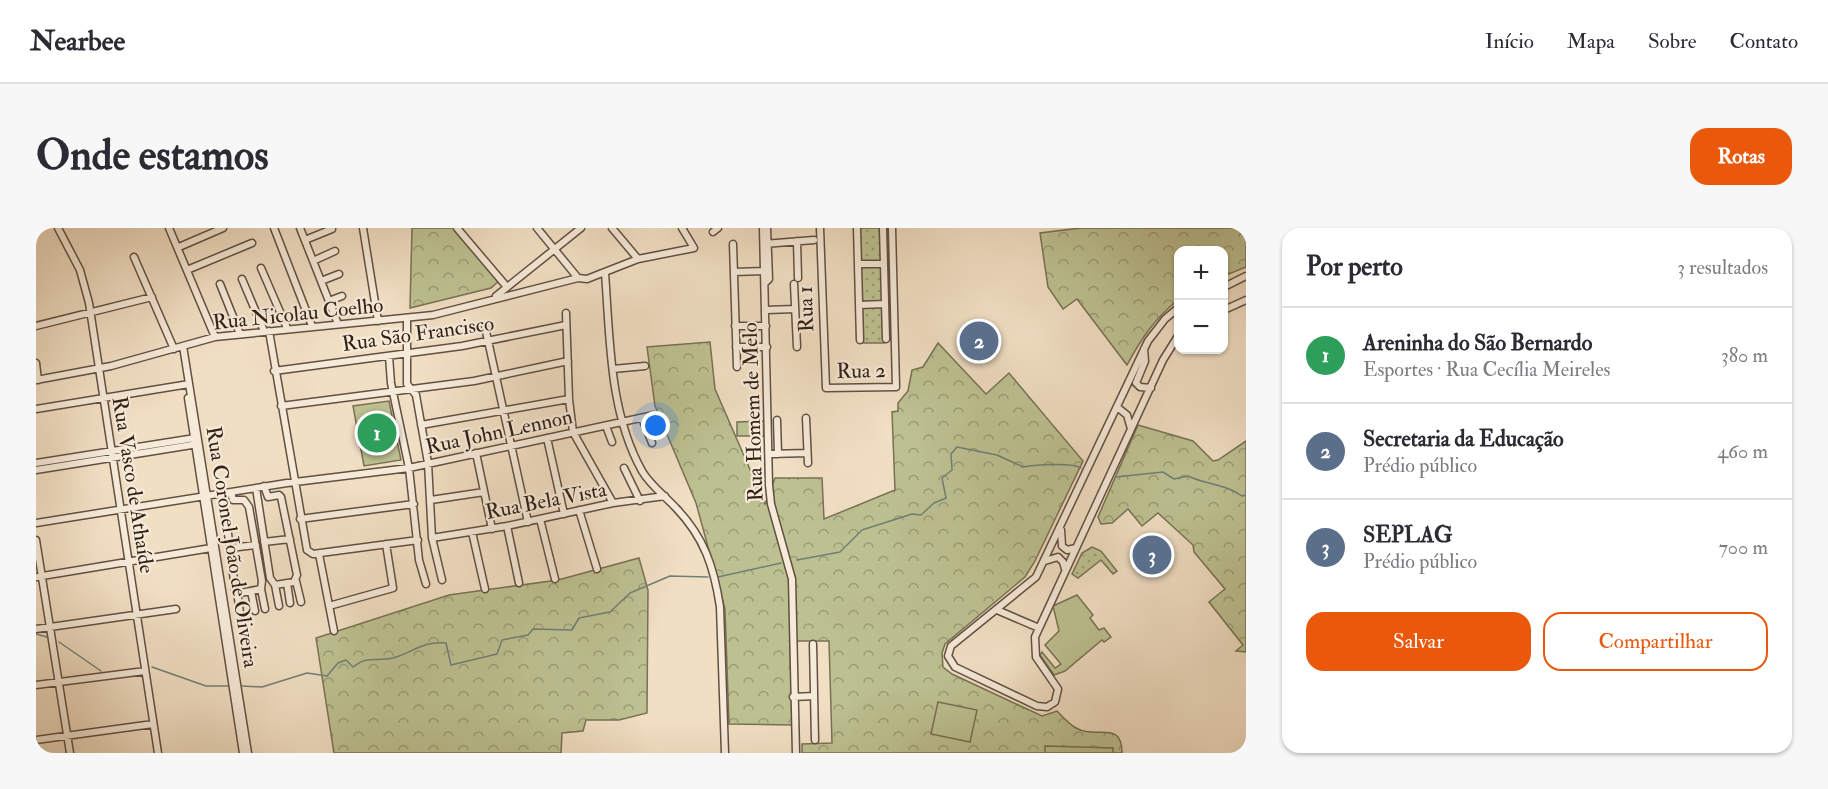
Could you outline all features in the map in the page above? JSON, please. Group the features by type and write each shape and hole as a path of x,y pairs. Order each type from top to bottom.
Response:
{"street":[{"name":"Rua Vasco de Athaíde","path":"58,228 85,282 158,753"},
{"path":"170,228 215,337"},
{"path":"179,247 223,228"},
{"path":"274,228 312,326"},
{"path":"300,228 338,324"},
{"path":"363,228 378,321"},
{"path":"456,228 507,287"},
{"path":"537,228 578,278"},
{"path":"493,298 581,228"},
{"path":"612,228 638,259"},
{"name":"Rua Nicolau Coelho","path":"37,380 98,368 215,337 287,328 407,320 578,278 587,279 638,259 694,248 682,228"},
{"name":"Rua Homem de Melo","path":"765,228 769,279 765,283"},
{"name":"Rua 1","path":"820,228 826,388"},
{"path":"857,228 860,340"},
{"path":"883,228 886,339"},
{"name":"Rua 2","path":"826,388 896,387 892,228"},
{"path":"305,240 332,229"},
{"path":"766,244 814,240"},
{"path":"797,241 795,309 797,347"},
{"path":"187,270 252,243"},
{"path":"733,244 737,367"},
{"name":"Rua Homem de Melo","path":"766,244 764,271 771,504 787,555 793,591 793,697 796,753"},
{"path":"313,261 335,251"},
{"name":"Rua Coronel João de Oliveira","path":"134,257 179,348 197,441 248,753"},
{"path":"858,264 884,264"},
{"path":"261,268 287,328"},
{"path":"734,272 764,271"},
{"path":"321,281 339,273"},
{"path":"605,273 613,369 622,422 642,470 699,533 716,587 720,607 725,753"},
{"path":"1228,284 1246,276"},
{"path":"242,279 266,331 305,546 311,554 319,554 418,540"},
{"path":"220,284 240,334"},
{"path":"329,301 342,296"},
{"path":"36,326 152,297"},
{"path":"1228,308 1246,300"},
{"path":"859,305 885,304"},
{"path":"766,310 795,309"},
{"path":"566,313 569,399 573,432 613,503"},
{"path":"1174,313 1155,330 1144,348 1036,577 951,646 948,659 961,671 1044,707 1055,702 1059,694 1036,657 1034,643 1065,570 1168,350 1174,342"},
{"path":"407,320 407,384 416,395 428,463 432,538 442,580"},
{"name":"Rua São Francisco","path":"274,371 407,354 566,325"},
{"path":"735,326 766,326"},
{"path":"485,327 528,522"},
{"path":"736,347 767,347"},
{"path":"1144,348 1145,361 1136,383 1151,388"},
{"path":"389,356 393,392 410,468 419,560 426,584"},
{"path":"281,406 496,377 568,361"},
{"path":"36,363 37,380"},
{"path":"613,369 645,366"},
{"path":"36,409 187,385"},
{"path":"421,425 569,399"},
{"path":"1117,407 1127,415 1131,430"},
{"name":"Rua John Lennon","path":"36,523 264,486 410,468 654,415"},
{"path":"642,418 651,443"},
{"path":"806,418 808,463"},
{"path":"777,420 778,454"},
{"path":"606,426 612,442"},
{"path":"547,438 564,514"},
{"path":"36,470 197,441"},
{"path":"476,453 492,529"},
{"path":"769,454 807,453"},
{"path":"36,463 112,455"},
{"path":"624,468 640,501"},
{"path":"264,486 268,497 282,497 301,602"},
{"path":"256,488 270,578 275,585 279,606"},
{"path":"231,492 233,500 244,500 249,507 265,609"},
{"path":"431,500 484,492"},
{"path":"223,494 240,613"},
{"name":"Rua Bela Vista","path":"432,538 492,529 613,503 665,496"},
{"name":"Rua Coronel João de Oliveira","path":"206,497 211,549 243,753"},
{"path":"300,519 414,504"},
{"path":"579,510 597,569"},
{"path":"540,519 555,579"},
{"path":"1062,524 1062,546 1067,550 1076,548"},
{"path":"507,526 519,583"},
{"path":"472,532 485,589"},
{"path":"264,542 290,539"},
{"path":"36,540 39,577 50,628 70,753"},
{"path":"329,606 393,588 386,544"},
{"path":"230,548 256,545"},
{"path":"39,577 211,549"},
{"path":"319,554 334,631"},
{"path":"1045,562 1058,557 1063,562 1065,570"},
{"path":"275,585 287,584 296,580"},
{"path":"287,584 290,603"},
{"path":"237,591 261,589"},
{"path":"251,591 255,610"},
{"path":"36,629 176,609"},
{"path":"997,610 1039,628"},
{"path":"813,644 815,740"},
{"path":"36,685 145,671"},
{"path":"793,697 814,696"},
{"path":"36,740 153,724"}],"green space":[{"path":"412,228 455,228 499,281 491,288 410,308"},
{"path":"860,228 880,228 881,261 861,262"},
{"path":"1081,228 1246,228 1246,267 1228,274 1228,246 1174,246 1174,304 1149,330 1127,365 1077,299 1063,309 1048,287 1040,233"},
{"path":"881,266 883,302 862,303 861,267"},
{"path":"883,306 884,343 863,343 862,307"},
{"path":"710,342 715,389 765,504 775,478 822,478 824,519 895,490 892,412 898,411 898,403 908,391 912,370 923,367 938,343 986,394 1009,373 1083,461 1025,577 945,644 942,653 943,667 952,674 1042,716 1057,711 1076,728 1084,731 1113,733 1118,736 1122,753 802,753 802,744 832,743 829,641 790,641 792,725 729,724 725,609 696,503 655,406 647,347"},
{"path":"389,401 401,460 364,466 353,406"},
{"path":"764,421 764,436 737,436 737,422"},
{"path":"1138,425 1193,441 1213,461 1246,441 1246,652 1236,651 1243,645 1209,602 1225,589 1194,552 1193,545 1158,513 1142,526 1128,509 1112,523 1101,524 1098,517"},
{"path":"1092,547 1101,551 1117,571 1113,574 1101,560 1078,578 1072,574 1082,553"},
{"path":"639,558 648,590 647,713 619,720 586,720 583,731 562,733 561,753 334,753 316,638 449,595 558,580"},
{"path":"1077,595 1093,615 1090,618 1099,630 1104,628 1111,637 1104,642 1102,640 1065,671 1054,675 1040,655 1042,652 1055,668 1061,664 1045,645 1059,631 1053,606"},
{"path":"938,702 977,710 970,742 931,734"},
{"path":"1045,746 1113,748 1113,753 1045,753"}],"waterway":[{"path":"797,560 840,552 862,530 912,514 921,515 934,503 946,498 942,478 952,470 951,454 957,447 997,455 1023,467 1062,465 1081,468"},
{"path":"1116,477 1163,472 1174,479 1188,476 1229,489 1242,496 1246,495"},
{"path":"718,577 781,563"},
{"path":"242,686 262,687 307,673 327,676 338,663 346,660 353,667 363,661 393,658 424,645 438,643 446,643 451,665 497,654 502,640 528,635 533,629 572,630 579,618 610,612 630,593 670,576 708,577"},
{"path":"36,634 47,637"},
{"path":"59,642 101,671"},
{"path":"152,667 206,686 228,686"}],"place":[{"name":"Secretaria da Educação","path":"979,341"},
{"name":"Areninha do São Bernardo","path":"377,433"},
{"name":"SEPLAG","path":"1152,555"}]}
